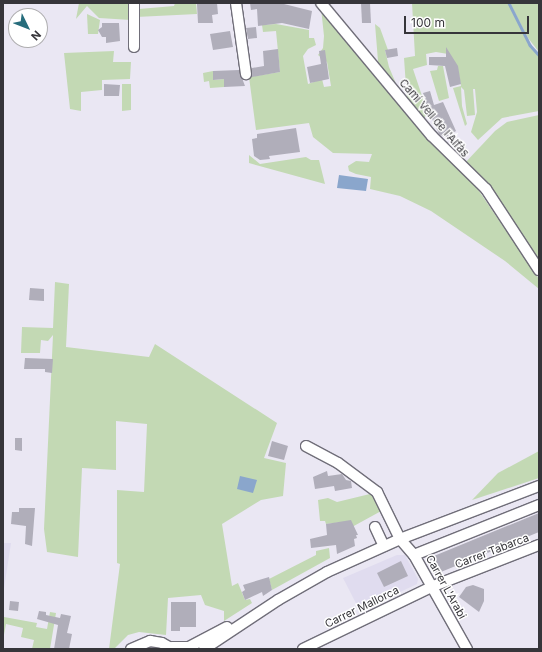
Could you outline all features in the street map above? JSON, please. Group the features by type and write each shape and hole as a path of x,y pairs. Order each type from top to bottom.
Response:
{"street":[{"path":"134,3 134,47"},
{"path":"236,3 246,74"},
{"name":"Camí Vell de l'Alfàs","path":"321,3 432,136 486,189 539,270"},
{"name":"Carrer L'Arabi","path":"306,446 338,463 377,492 400,539 414,555 467,649"},
{"path":"131,649 150,641 172,648 189,647 278,600 327,572 400,539 539,486"},
{"path":"414,555 539,505"},
{"path":"375,527 384,546"},
{"name":"Carrer Tabarca","path":"431,587 539,545"},
{"name":"Carrer Mallorca","path":"303,649 431,587"},
{"path":"204,649 278,600"}],"shaded area":[{"path":"3,543 11,543 3,595"},
{"path":"397,555 405,555 418,579 417,584 360,611 343,578"}],"green space":[{"path":"79,3 131,3 131,20 99,18 87,6 76,19"},
{"path":"175,3 196,3 197,14 136,17 136,10 174,6"},
{"path":"412,3 508,3 530,46 539,56 539,111 502,118 478,140 471,132 477,112 475,89 473,89 475,115 467,116 464,90 461,87 462,106 467,124 465,126 453,88 461,86 458,70 448,54 436,52 426,54 427,65 413,69 427,111 424,120 407,101 404,58 415,56"},
{"path":"510,3 539,3 539,52 528,38"},
{"path":"321,8 428,140 477,188 539,279 539,289 505,261 431,211 400,196 370,189 371,177 349,171 348,166 356,161 369,162 372,154 333,153 313,137 309,123 256,130 249,77 280,72 276,31 263,32 262,25 276,24 309,30 309,38 314,38 316,45 308,49 303,56 308,84 322,79 324,87 331,86 327,62 318,55 323,48 324,36"},
{"path":"87,14 100,20 98,34 88,34"},
{"path":"375,24 380,28 388,50 385,50 389,67 397,86 395,87 374,62 378,61"},
{"path":"114,51 113,62 131,62 130,79 102,80 102,90 81,92 81,111 70,109 64,53"},
{"path":"438,66 443,66 449,98 439,101 430,71 437,70"},
{"path":"213,71 213,80 224,79 224,87 210,88 209,81 204,82 203,73"},
{"path":"122,84 131,84 131,110 122,111"},
{"path":"539,115 539,262 464,164 495,131 507,122"},
{"path":"249,155 260,164 306,157 311,160 319,160 325,184 249,163"},
{"path":"55,282 69,284 66,347 149,357 155,344 277,423 264,458 286,463 283,496 261,500 222,524 232,586 238,583 245,600 250,599 252,603 224,621 224,611 205,605 201,595 168,598 166,635 139,632 128,635 114,649 109,649 120,564 117,563 117,490 144,492 147,424 116,421 116,470 82,468 78,557 47,552 44,529 53,335 48,341 41,340 40,353 21,353 22,327 53,328"},
{"path":"539,451 539,478 472,500 498,473"},
{"path":"374,493 383,510 352,527 343,522 326,524 325,521 320,521 318,500 328,498 337,502"},
{"path":"329,548 330,558 272,590 269,579 316,555 316,551"},
{"path":"50,612 56,613 50,649 32,649 34,640 21,637 23,628 6,624 3,640 4,617 37,623 36,627 47,629"}],"water":[{"path":"339,175 368,179 366,191 337,188"},
{"path":"240,476 257,480 253,493 237,489"}],"building":[{"path":"217,3 218,14 212,15 213,23 198,23 197,4"},
{"path":"250,3 280,3 312,11 309,29 282,23 258,26 257,9 251,10"},
{"path":"361,3 370,3 371,23 362,23"},
{"path":"102,23 119,23 120,41 106,43 106,37 102,37 98,30 102,27"},
{"path":"256,27 257,38 248,39 246,28"},
{"path":"230,31 233,47 213,50 210,34"},
{"path":"446,47 458,66 461,84 450,87 445,66 429,65 429,57 446,57"},
{"path":"397,48 398,56 387,58 385,50"},
{"path":"278,49 280,72 252,77 252,68 264,66 263,51"},
{"path":"325,50 329,79 310,83 307,67 321,64 319,51"},
{"path":"239,70 245,86 224,87 224,79 213,80 213,71"},
{"path":"104,84 120,85 119,96 104,96"},
{"path":"430,91 434,105 443,102 456,131 446,138 439,134 428,110 423,93"},
{"path":"296,128 300,152 269,156 270,159 260,160 254,156 252,139 257,138 257,134"},
{"path":"30,288 44,289 44,301 29,300"},
{"path":"25,358 53,359 52,373 45,372 45,369 24,369"},
{"path":"15,438 22,438 22,451 15,450"},
{"path":"272,441 288,446 284,460 268,456"},
{"path":"327,471 328,476 342,474 346,480 351,481 352,488 335,491 334,486 315,489 313,477"},
{"path":"19,508 35,508 32,546 25,544 26,526 11,524 12,512 19,512"},
{"path":"539,513 539,532 436,574 429,558"},
{"path":"351,520 358,535 356,535 357,538 354,539 355,546 337,554 336,545 311,548 310,539 327,535 326,524"},
{"path":"401,561 408,576 384,587 377,573"},
{"path":"269,577 272,590 263,596 262,592 245,600 242,592 245,590 243,585"},
{"path":"473,585 484,589 484,601 479,612 459,597 466,587"},
{"path":"10,601 19,602 18,611 9,610"},
{"path":"171,602 196,602 196,627 180,627 180,631 171,631"},
{"path":"39,611 46,612 46,615 60,618 61,614 71,616 67,633 72,634 69,649 54,649 58,625 37,619"}],"waterway":[{"path":"509,3 530,45 539,55"}]}
